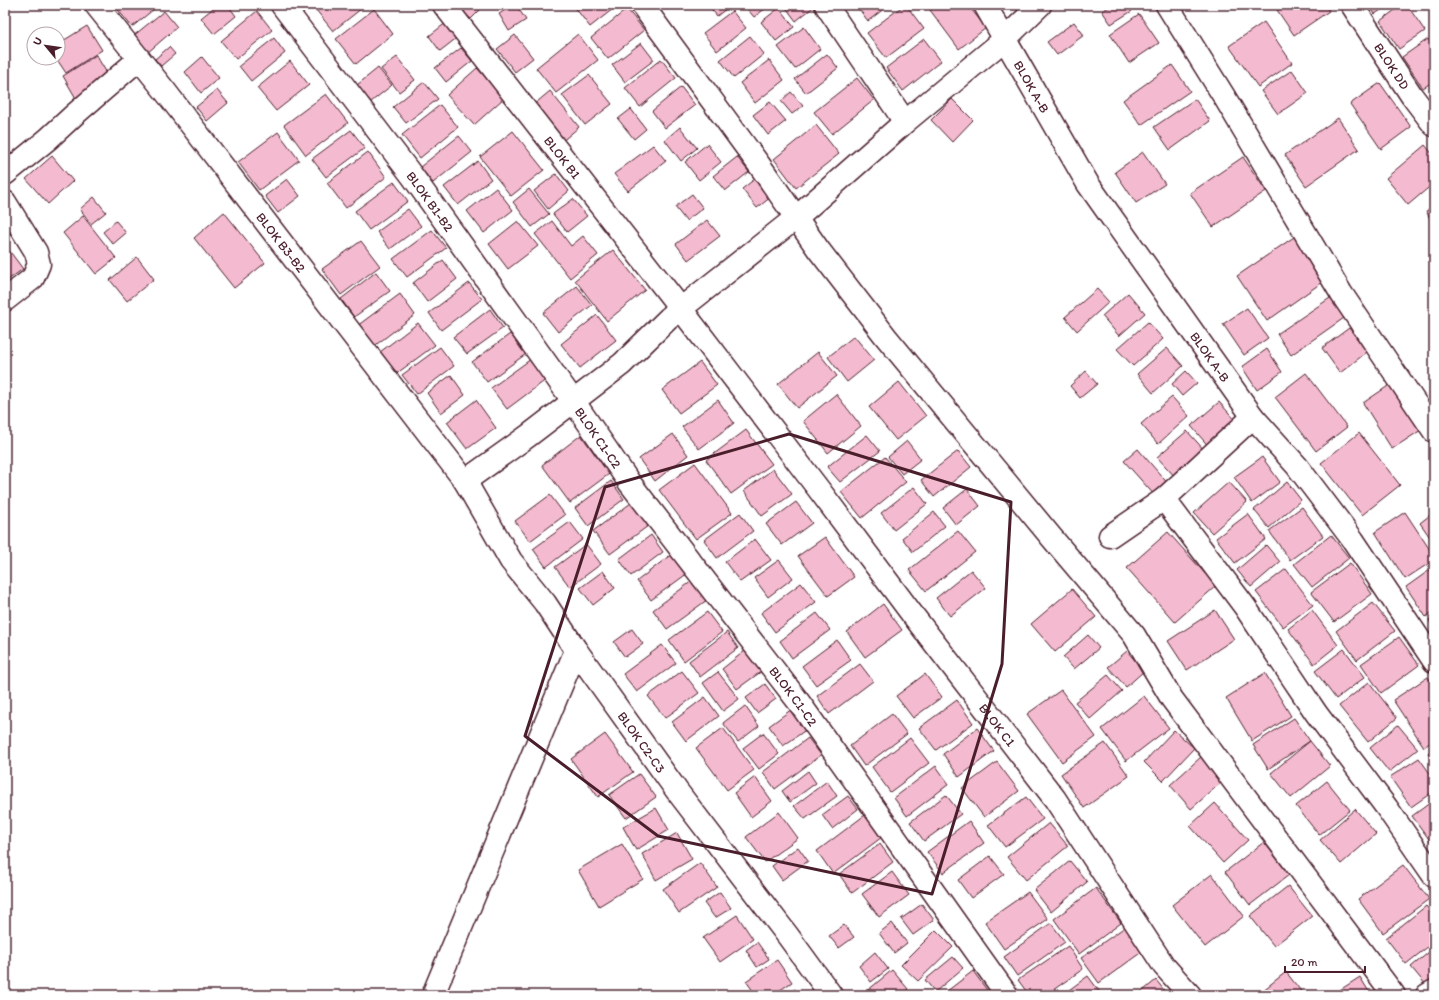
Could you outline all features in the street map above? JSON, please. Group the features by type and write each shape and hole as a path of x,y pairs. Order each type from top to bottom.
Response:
{"street":[{"name":"BLOK B3-B2","path":"96,5 165,91 465,481"},
{"name":"BLOK B1-B2","path":"282,5 413,177 574,402"},
{"name":"BLOK B1","path":"444,5 820,491"},
{"path":"642,5 797,217 818,250 886,337 1134,635 1172,699 1394,995"},
{"path":"826,5 905,122"},
{"name":"BLOK A-B","path":"984,5 1088,184 1253,417 1297,466 1353,540 1434,662"},
{"path":"465,481 574,402 622,364 669,318 797,217 905,122 1005,39 1040,5"},
{"path":"1167,5 1225,98 1341,293 1434,431"},
{"name":"BLOK DD","path":"1352,5 1412,96 1434,125"},
{"path":"5,174 48,139 74,114 139,58"},
{"path":"5,202 36,252 39,264 33,278 5,300"},
{"name":"BLOK C1-C2","path":"574,402 629,482 798,701 1007,995"},
{"path":"1110,536 1164,499 1253,417"},
{"name":"BLOK C2-C3","path":"465,481 511,561 545,603 576,650 677,791 832,995"},
{"name":"BLOK C1","path":"820,491 912,614 1055,799 1164,966 1190,995"},
{"path":"1164,499 1245,607 1316,713 1387,808 1434,876"},
{"path":"433,995 576,650"},
{"path":"1427,995 1434,991"}],"highlighted area":[{"path":"789,434 1011,502 1002,664 932,894 658,836 525,736 605,487"}],"building":[{"path":"114,5 159,5 132,27"},
{"path":"217,5 228,5 236,16 214,34 201,18"},
{"path":"323,5 366,5 333,31 316,10"},
{"path":"456,5 485,5 471,19"},
{"path":"513,5 516,5 526,20 509,31 499,14"},
{"path":"573,5 618,5 590,27"},
{"path":"708,5 731,5 717,16"},
{"path":"744,5 770,5 754,17"},
{"path":"784,5 816,5 796,21"},
{"path":"856,5 889,5 868,21"},
{"path":"906,5 924,29 886,58 867,33"},
{"path":"937,5 968,5 986,28 959,49 930,10"},
{"path":"1112,5 1128,5 1132,11 1111,24 1102,11"},
{"path":"1285,5 1325,5 1329,11 1294,35 1277,10"},
{"path":"1369,5 1389,5 1375,14"},
{"path":"1402,5 1407,5 1425,31 1399,49 1380,21"},
{"path":"1426,5 1434,5 1434,17"},
{"path":"779,8 794,27 776,41 761,22"},
{"path":"374,9 393,34 356,64 336,39"},
{"path":"627,9 644,30 608,59 591,38"},
{"path":"164,11 177,27 146,54 132,37"},
{"path":"257,11 272,30 236,59 221,41"},
{"path":"732,11 746,28 717,51 703,33"},
{"path":"1139,14 1159,43 1129,63 1110,34"},
{"path":"447,22 458,37 440,51 429,36"},
{"path":"1074,22 1084,35 1057,55 1047,42"},
{"path":"1264,22 1292,63 1258,87 1229,46"},
{"path":"87,26 102,50 66,73 61,66 66,66 66,39"},
{"path":"804,27 820,49 795,69 778,47"},
{"path":"578,34 598,60 556,93 536,68"},
{"path":"515,35 533,58 515,72 497,49"},
{"path":"750,36 764,54 734,78 720,60"},
{"path":"274,38 285,53 251,81 239,66"},
{"path":"924,39 941,61 903,91 886,68"},
{"path":"1428,39 1434,47 1434,81 1423,88 1402,57"},
{"path":"641,43 654,60 625,82 612,65"},
{"path":"169,47 175,54 161,66 155,59"},
{"path":"461,48 472,61 446,82 435,68"},
{"path":"827,54 838,68 806,93 795,79"},
{"path":"96,55 110,78 77,100 63,76"},
{"path":"202,57 219,78 201,93 185,72"},
{"path":"397,57 415,80 399,92 381,69"},
{"path":"661,59 676,78 640,107 625,88"},
{"path":"769,60 784,80 755,103 740,83"},
{"path":"290,61 309,85 276,111 257,88"},
{"path":"1172,65 1190,91 1141,125 1123,100"},
{"path":"378,68 392,85 371,102 357,85"},
{"path":"477,68 504,98 474,125 447,95"},
{"path":"1292,70 1308,93 1278,114 1261,91"},
{"path":"589,75 612,104 585,125 562,95"},
{"path":"857,78 874,100 832,134 814,112"},
{"path":"424,82 438,99 406,123 393,107"},
{"path":"1380,83 1411,127 1381,149 1350,104"},
{"path":"681,87 695,105 665,128 652,111"},
{"path":"217,90 228,103 207,121 196,107"},
{"path":"550,91 579,127 559,144 531,107"},
{"path":"791,92 803,106 792,114 781,101"},
{"path":"326,94 348,123 306,155 284,125"},
{"path":"952,99 973,120 952,142 931,120"},
{"path":"1195,99 1210,121 1170,150 1154,127"},
{"path":"770,102 786,121 768,135 753,115"},
{"path":"440,105 458,127 420,158 402,135"},
{"path":"631,109 646,129 634,139 618,119"},
{"path":"1338,118 1359,149 1306,186 1285,155"},
{"path":"816,125 839,154 796,188 774,159"},
{"path":"680,127 697,148 681,161 665,140"},
{"path":"351,130 365,148 326,177 312,159"},
{"path":"513,131 544,170 511,196 480,157"},
{"path":"278,132 299,160 259,190 238,162"},
{"path":"459,136 472,152 433,183 420,167"},
{"path":"707,144 721,162 699,180 685,162"},
{"path":"653,145 666,161 628,191 614,174"},
{"path":"1425,145 1434,156 1434,183 1408,205 1386,178"},
{"path":"368,152 386,177 346,208 327,183"},
{"path":"1143,152 1165,184 1136,203 1115,172"},
{"path":"52,156 73,181 48,204 26,179"},
{"path":"737,157 749,172 725,191 713,176"},
{"path":"1243,157 1266,191 1213,227 1190,193"},
{"path":"478,161 491,179 458,205 444,187"},
{"path":"556,174 569,191 548,209 534,191"},
{"path":"756,178 771,197 757,208 742,189"},
{"path":"287,179 300,196 278,213 265,196"},
{"path":"394,182 408,201 369,230 355,211"},
{"path":"496,188 513,210 484,233 467,211"},
{"path":"529,189 549,214 532,227 513,202"},
{"path":"692,194 703,208 686,221 675,207"},
{"path":"94,197 106,212 91,224 80,209"},
{"path":"573,199 587,216 567,232 553,214"},
{"path":"1434,207 1434,226 1426,211"},
{"path":"408,209 421,226 390,249 377,232"},
{"path":"224,212 265,263 234,288 194,238"},
{"path":"83,216 116,258 96,274 63,233"},
{"path":"707,220 720,236 688,260 676,244"},
{"path":"116,221 126,233 113,244 103,232"},
{"path":"518,221 538,246 508,269 489,244"},
{"path":"552,221 571,246 583,236 598,255 570,278 535,234"},
{"path":"432,230 446,248 407,277 393,259"},
{"path":"1294,237 1324,281 1267,321 1237,276"},
{"path":"361,241 380,266 341,295 322,269"},
{"path":"5,245 23,269 5,282"},
{"path":"613,250 645,290 607,321 575,280"},
{"path":"137,257 154,279 127,301 110,280"},
{"path":"443,260 457,279 427,302 413,283"},
{"path":"376,272 390,291 354,317 341,299"},
{"path":"469,283 482,299 441,330 429,313"},
{"path":"577,286 592,305 558,332 543,313"},
{"path":"1097,289 1109,302 1077,331 1065,317"},
{"path":"1128,293 1145,313 1119,336 1102,316"},
{"path":"400,294 415,315 373,347 357,326"},
{"path":"1330,298 1344,318 1291,355 1277,334"},
{"path":"1247,308 1268,338 1244,355 1223,324"},
{"path":"490,309 503,328 467,354 453,337"},
{"path":"597,315 616,340 580,368 561,344"},
{"path":"1148,322 1163,339 1133,366 1117,349"},
{"path":"418,323 435,345 396,374 380,352"},
{"path":"1349,328 1367,352 1340,373 1322,348"},
{"path":"510,334 526,354 487,382 472,362"},
{"path":"854,336 874,360 847,382 828,357"},
{"path":"440,347 454,366 417,394 402,375"},
{"path":"1167,348 1183,366 1153,393 1137,374"},
{"path":"1267,349 1282,372 1257,390 1242,367"},
{"path":"818,352 837,376 797,408 778,384"},
{"path":"531,359 547,379 507,409 491,388"},
{"path":"700,362 717,385 679,413 662,390"},
{"path":"1086,371 1097,384 1080,398 1070,386"},
{"path":"1186,371 1197,383 1182,396 1172,384"},
{"path":"1306,373 1347,427 1316,451 1275,397"},
{"path":"451,375 465,395 441,413 427,393"},
{"path":"899,382 926,416 896,440 869,407"},
{"path":"1391,384 1421,430 1392,449 1363,403"},
{"path":"836,394 861,426 828,453 803,421"},
{"path":"1172,397 1189,416 1158,444 1141,424"},
{"path":"476,400 496,428 467,449 447,422"},
{"path":"718,400 734,423 699,449 682,427"},
{"path":"1219,402 1239,424 1211,449 1191,426"},
{"path":"746,430 772,464 731,494 706,460"},
{"path":"1187,431 1206,452 1176,478 1157,457"},
{"path":"1359,433 1400,485 1362,515 1321,463"},
{"path":"673,434 688,455 655,481 639,459"},
{"path":"581,435 609,474 570,503 542,465"},
{"path":"867,435 880,451 840,482 827,467"},
{"path":"907,441 921,459 902,474 888,457"},
{"path":"1138,449 1170,486 1157,498 1124,461"},
{"path":"958,451 971,467 934,497 921,480"},
{"path":"885,457 906,482 862,518 841,492"},
{"path":"1262,457 1280,482 1252,503 1234,477"},
{"path":"695,463 732,513 696,539 659,490"},
{"path":"773,469 792,494 762,516 744,491"},
{"path":"611,481 624,499 588,526 575,508"},
{"path":"1229,482 1247,502 1212,533 1194,513"},
{"path":"1287,482 1301,500 1269,528 1254,510"},
{"path":"914,487 927,504 894,530 881,513"},
{"path":"967,489 980,506 956,525 943,508"},
{"path":"550,495 565,515 530,541 515,521"},
{"path":"796,502 812,523 782,545 766,524"},
{"path":"631,503 648,526 610,554 593,531"},
{"path":"1302,507 1323,536 1290,560 1269,531"},
{"path":"934,512 945,526 913,552 902,538"},
{"path":"1405,512 1434,556 1434,560 1405,579 1375,532"},
{"path":"1434,512 1434,543 1420,523"},
{"path":"740,513 753,531 717,558 704,540"},
{"path":"1248,514 1266,539 1235,563 1216,538"},
{"path":"570,522 583,539 546,567 533,549"},
{"path":"958,531 975,552 926,591 909,570"},
{"path":"1168,532 1216,586 1175,622 1127,568"},
{"path":"651,535 663,552 631,576 619,559"},
{"path":"1331,535 1349,558 1312,587 1294,564"},
{"path":"825,537 854,577 828,596 798,556"},
{"path":"755,539 771,560 740,582 725,562"},
{"path":"586,544 601,564 570,587 555,567"},
{"path":"1266,545 1280,562 1251,587 1237,570"},
{"path":"673,553 688,573 651,600 637,581"},
{"path":"779,560 793,578 768,597 754,578"},
{"path":"1350,563 1372,594 1334,622 1311,592"},
{"path":"1434,567 1434,611 1426,617 1406,587"},
{"path":"1286,569 1313,605 1283,627 1256,592"},
{"path":"971,570 986,588 950,616 936,598"},
{"path":"603,571 615,588 593,605 580,588"},
{"path":"692,581 707,600 667,629 653,610"},
{"path":"801,583 816,602 775,632 761,613"},
{"path":"1072,589 1096,617 1055,652 1031,624"},
{"path":"1373,603 1395,631 1357,660 1336,631"},
{"path":"883,604 902,630 865,657 847,632"},
{"path":"1215,610 1234,639 1187,670 1168,641"},
{"path":"1312,610 1338,645 1314,664 1288,629"},
{"path":"707,612 722,632 684,661 669,640"},
{"path":"817,613 830,630 792,658 780,641"},
{"path":"1434,617 1434,629 1429,620"},
{"path":"632,629 643,644 625,657 614,642"},
{"path":"727,632 738,648 700,677 689,661"},
{"path":"1088,635 1099,648 1074,669 1063,657"},
{"path":"1399,637 1419,665 1381,693 1361,664"},
{"path":"837,640 851,660 816,685 802,666"},
{"path":"662,645 676,663 637,692 623,674"},
{"path":"1344,649 1365,677 1336,699 1315,671"},
{"path":"746,650 762,671 737,689 722,669"},
{"path":"1127,651 1144,671 1126,687 1108,667"},
{"path":"860,664 873,681 829,714 817,696"},
{"path":"682,671 699,693 665,718 648,696"},
{"path":"718,672 739,699 723,711 703,683"},
{"path":"1265,673 1291,716 1252,741 1226,698"},
{"path":"925,674 942,697 913,718 896,696"},
{"path":"1108,675 1122,691 1090,719 1075,702"},
{"path":"1428,677 1434,687 1434,740 1424,747 1393,700"},
{"path":"1369,682 1397,718 1368,742 1339,706"},
{"path":"765,684 776,699 757,713 746,698"},
{"path":"1061,690 1096,737 1062,762 1027,714"},
{"path":"1144,696 1169,728 1126,761 1102,729"},
{"path":"705,697 719,716 686,741 672,722"},
{"path":"957,700 973,723 936,750 919,728"},
{"path":"745,706 759,726 738,742 723,723"},
{"path":"792,709 807,729 783,746 769,726"},
{"path":"892,714 907,734 864,766 850,746"},
{"path":"1294,718 1310,741 1268,769 1253,745"},
{"path":"1398,725 1418,749 1389,772 1370,748"},
{"path":"723,728 754,770 727,790 696,748"},
{"path":"977,728 994,751 959,777 943,754"},
{"path":"1174,730 1194,748 1163,781 1144,762"},
{"path":"763,733 779,754 759,769 743,748"},
{"path":"605,734 633,772 598,797 571,759"},
{"path":"808,738 821,755 775,789 763,772"},
{"path":"910,738 929,763 890,792 872,767"},
{"path":"1310,741 1330,766 1291,798 1271,773"},
{"path":"1105,743 1129,776 1084,808 1061,774"},
{"path":"1434,749 1434,762 1428,753"},
{"path":"1202,756 1224,780 1191,809 1170,785"},
{"path":"1419,758 1434,779 1434,791 1411,807 1390,777"},
{"path":"997,762 1019,791 984,817 962,788"},
{"path":"936,766 949,784 907,816 894,798"},
{"path":"808,771 816,783 790,802 782,791"},
{"path":"639,774 656,797 626,818 609,795"},
{"path":"755,777 772,801 751,817 734,793"},
{"path":"827,781 837,796 805,819 794,806"},
{"path":"1327,781 1350,810 1319,835 1296,806"},
{"path":"946,795 961,814 924,841 910,822"},
{"path":"848,796 858,809 832,829 822,815"},
{"path":"1026,797 1043,819 1005,847 988,825"},
{"path":"1434,800 1434,846 1412,816"},
{"path":"1215,803 1248,840 1223,863 1190,826"},
{"path":"656,808 669,830 636,850 623,827"},
{"path":"1355,809 1376,834 1341,864 1320,840"},
{"path":"779,812 798,838 765,862 746,837"},
{"path":"865,815 882,837 833,874 817,851"},
{"path":"969,821 984,843 943,873 927,852"},
{"path":"1049,823 1068,846 1026,880 1007,857"},
{"path":"677,833 692,859 656,880 642,854"},
{"path":"1264,842 1289,875 1250,905 1225,872"},
{"path":"622,844 643,879 599,906 578,870"},
{"path":"880,844 893,862 852,893 839,874"},
{"path":"798,847 808,861 782,880 772,866"},
{"path":"990,856 1004,874 971,898 958,880"},
{"path":"1070,861 1087,882 1051,912 1034,890"},
{"path":"700,863 717,887 679,913 663,889"},
{"path":"1403,865 1429,899 1383,933 1358,899"},
{"path":"892,872 909,895 879,917 862,894"},
{"path":"1212,874 1244,916 1205,947 1172,905"},
{"path":"1288,886 1312,916 1274,946 1250,916"},
{"path":"1096,888 1121,923 1079,954 1054,919"},
{"path":"720,892 731,908 715,918 704,903"},
{"path":"1028,892 1048,919 1004,949 985,922"},
{"path":"922,904 934,920 913,935 901,919"},
{"path":"1426,906 1434,916 1434,942 1406,964 1386,938"},
{"path":"737,915 753,939 720,962 703,938"},
{"path":"892,923 907,943 894,953 879,933"},
{"path":"1051,923 1065,942 1017,976 1004,957"},
{"path":"844,925 854,937 839,948 829,936"},
{"path":"1125,927 1143,951 1099,983 1081,958"},
{"path":"936,930 953,947 918,981 901,965"},
{"path":"757,942 769,959 757,967 746,950"},
{"path":"1068,946 1083,969 1046,995 1029,995 1018,980"},
{"path":"1434,948 1434,989 1431,991 1411,967"},
{"path":"875,952 888,969 871,982 859,966"},
{"path":"953,957 963,968 935,992 925,980"},
{"path":"777,960 792,982 773,995 756,995 746,981"},
{"path":"892,970 908,989 900,995 871,995 867,991"},
{"path":"973,971 989,993 987,995 942,995"},
{"path":"1286,972 1304,995 1257,995"},
{"path":"1088,976 1102,995 1062,995"},
{"path":"1360,977 1371,995 1332,995"},
{"path":"1156,980 1168,995 1138,995"},
{"path":"795,989 799,995 787,995"}]}
